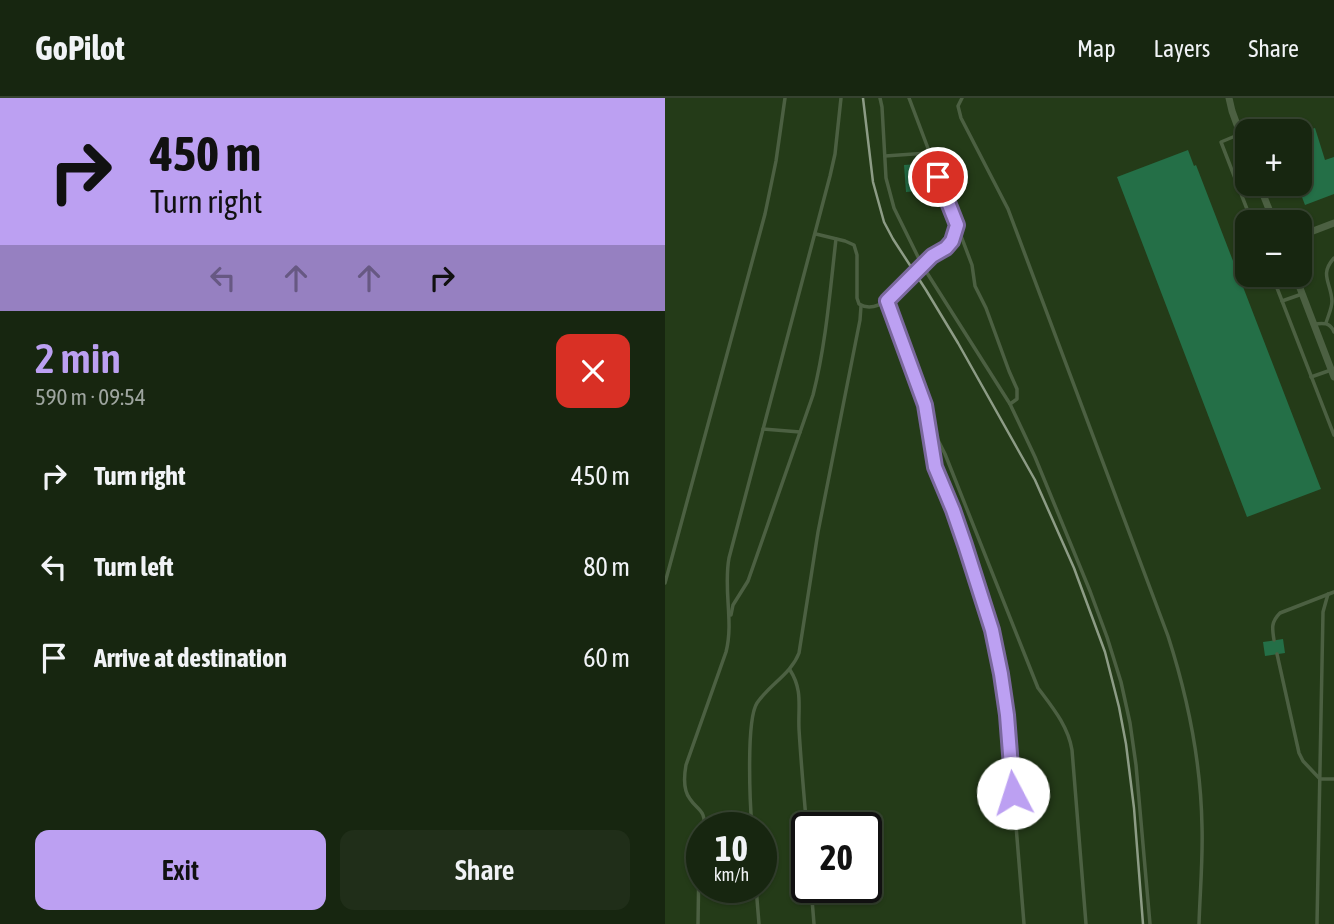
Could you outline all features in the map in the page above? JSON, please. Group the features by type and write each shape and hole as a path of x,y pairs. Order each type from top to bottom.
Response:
{"street":[{"path":"1229,98 1235,119"},
{"path":"1264,196 1269,210"},
{"path":"1312,231 1334,223"},
{"path":"1299,287 1333,374"}],"lane":[{"path":"665,583 765,214 785,98"},
{"path":"702,812 690,800 684,775 730,637 727,573 816,234 835,154 841,98"},
{"path":"880,98 886,178 890,196 922,265 1010,404 1035,457 1090,591 1121,682 1136,765 1150,924"},
{"path":"909,98 972,265 975,286 1017,389 1017,399 1010,404"},
{"path":"962,98 958,106 961,118 1008,209 1178,666 1193,734 1200,784 1202,827 1199,924"},
{"path":"1235,136 1221,142 1235,178"},
{"path":"885,156 929,153"},
{"path":"861,306 875,307 887,301 932,256 950,245 957,225"},
{"path":"751,812 750,778 754,710 762,697 796,662 799,653 818,532 860,320 861,306 857,298 854,245 816,234"},
{"path":"730,621 733,606 748,581 813,395 821,365 836,239"},
{"path":"1326,323 1333,303 1326,270 1334,258"},
{"path":"1277,287 1334,435"},
{"path":"1282,301 1302,294"},
{"path":"887,301 925,405 1038,688 1062,721 1070,738 1086,924"},
{"path":"1314,324 1326,323 1334,332"},
{"path":"1311,377 1333,374"},
{"path":"925,405 935,467 976,578 992,630 1001,674 1007,715 1024,924"},
{"path":"763,429 800,432"},
{"path":"1274,640 1274,619 1280,613 1334,593"},
{"path":"1317,924 1323,612 1328,594"},
{"path":"1277,654 1299,753 1320,779 1334,779"},
{"path":"790,669 800,693 799,728 806,812"},
{"path":"698,903 698,924"},
{"path":"758,903 759,924"},
{"path":"812,903 814,924"}],"shaded area":[{"path":"665,98 1334,98 1334,924 665,924"}],"building":[{"path":"1315,128 1325,160 1334,157 1334,194 1305,205 1302,196 1312,196 1312,129"},
{"path":"1188,150 1235,266 1235,287 1243,287 1321,489 1247,517 1117,177"},
{"path":"918,164 919,191 906,192 904,165"},
{"path":"1283,639 1285,653 1265,656 1263,642"}],"railway":[{"path":"863,98 873,182 884,222 958,343 1035,480 1074,568 1105,652 1126,744 1143,924"}],"route":[{"path":"938,177 957,225 952,241 942,252 932,256 887,301 925,405 935,467 953,510 992,630 1007,715 1013,793"}]}
